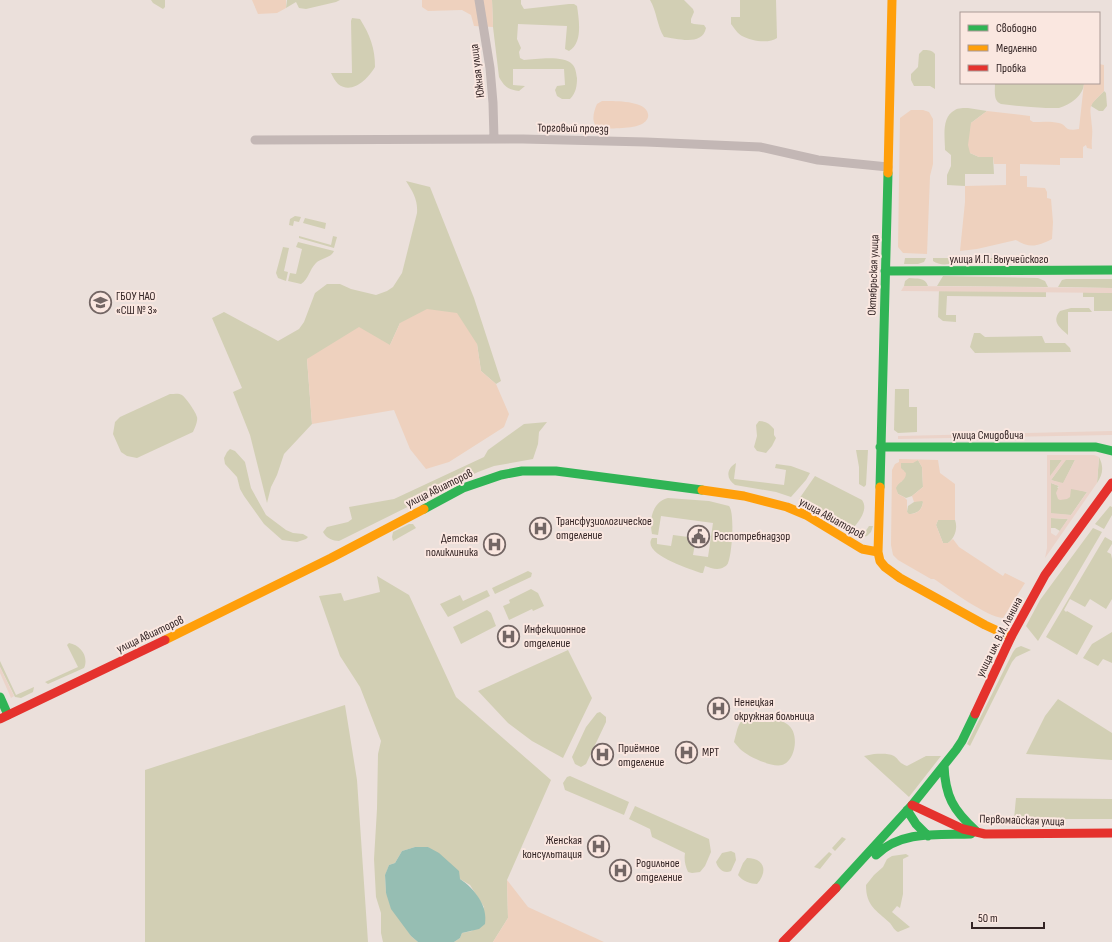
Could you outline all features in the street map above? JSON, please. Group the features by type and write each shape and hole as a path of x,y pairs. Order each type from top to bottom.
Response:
{"main road":[{"name":"Октябрьская улица","path":"878,552 892,0"},
{"name":"улица И.П. Выучейского","path":"885,271 1112,270"},
{"name":"улица Смидовича","path":"880,447 1096,448 1112,451"},
{"name":"улица Авиаторов","path":"4,717 207,620 331,558 463,488 501,475 522,471 556,471 744,496 770,502 806,515 862,549 878,552"},
{"name":"улица им. В.И. Ленина","path":"836,888 910,808 962,741 1011,637 1045,575 1112,483"},
{"path":"878,552 880,561 885,567 900,578 985,625 1011,637"},
{"path":"0,696 4,717"},
{"path":"944,765 944,781 950,800 956,811 981,833"},
{"path":"910,808 914,824 928,836"},
{"name":"Первомайская улица","path":"910,808 962,829 981,833 1112,834"},
{"path":"783,942 836,888 892,842 928,836 981,833"}],"street":[{"name":"Южная улица","path":"480,0 490,68 494,139"},
{"name":"Торговый проезд","path":"255,140 494,139 638,141 760,147 818,160 888,167"}],"shaded area":[{"path":"151,0 165,0 165,7 163,9"},
{"path":"287,0 340,0 306,9 299,8 296,2 286,8"},
{"path":"492,0 521,0 521,4 524,9 569,4 574,4 577,6 579,24 578,37 576,43 569,51 565,49 567,26 518,24 517,39 521,48 519,52 520,58 524,60 542,58 563,59 572,64 576,72 577,84 575,92 570,99 562,99 557,96 555,90 557,86 565,85 564,69 513,69 513,85 525,86 519,91 509,89 503,83 499,77 493,27"},
{"path":"650,0 684,0 694,12 691,23 704,25 706,28 704,34 699,38 688,40 664,37"},
{"path":"740,0 776,0 777,38 769,41 760,41 746,38 738,32 731,24 731,17 740,17"},
{"path":"352,18 360,19 367,31 373,48 375,67 364,81 354,87 349,88 338,84 331,73 352,73"},
{"path":"923,50 931,51 935,54 935,89 930,86 914,86 911,80 911,74 918,67 919,54"},
{"path":"995,84 1084,84 1082,92 1076,99 1068,105 1059,108 1001,104 997,101"},
{"path":"1104,91 1106,93 1107,106 1103,111 1099,111 1091,106 1092,103"},
{"path":"959,108 987,111 971,123 970,153 979,157 993,157 994,174 965,174 965,186 947,185 947,175 951,166 951,155 945,150 944,133 946,122 951,113 955,110"},
{"path":"406,181 430,187 474,298 501,381 496,384 481,371 477,344 400,323 390,345 307,359 312,424 284,454 271,487 267,503 250,435 233,392 242,388 212,318 224,312 278,341 299,329 304,322 315,293 327,284 340,284 351,289 376,295 393,287 402,273 417,213 417,204"},
{"path":"295,216 301,217 299,222 294,221 293,226 289,225 290,219"},
{"path":"305,218 326,223 325,229 303,223"},
{"path":"299,236 331,245 333,236 337,237 334,248 299,238"},
{"path":"298,242 334,251 331,255 316,263 306,280 301,284 288,281 290,273 296,274 302,249 296,247"},
{"path":"283,247 289,248 284,271 288,272 286,281 278,278 276,273"},
{"path":"905,258 926,258 924,262 918,264 904,264"},
{"path":"933,258 957,258 953,263 943,264 936,263 933,261"},
{"path":"967,258 1032,258 1030,263 974,263"},
{"path":"943,276 1038,278 1045,281 1048,287 937,286"},
{"path":"909,278 923,280 928,286 904,286 905,281"},
{"path":"1112,279 1112,288 1058,287 1062,280"},
{"path":"904,286 1112,288 1112,293 901,291"},
{"path":"939,290 1046,291 1046,297 947,296 946,315 956,315 956,322 943,321 938,317"},
{"path":"1083,292 1112,293 1112,311 1094,311 1094,297 1083,297"},
{"path":"1071,308 1089,308 1092,312 1068,312 1068,335 1056,322 1056,318 1060,311"},
{"path":"974,333 980,333 985,337 1042,336 1045,343 1065,343 1070,348 1071,352 975,353 970,347"},
{"path":"895,389 909,389 909,407 917,407 917,432 898,433 894,430"},
{"path":"170,394 182,395 193,409 197,419 193,432 137,458 127,456 121,452 113,434 115,422 120,417"},
{"path":"759,421 766,422 774,429 774,435 776,438 766,453 757,451 754,447 757,436 756,425"},
{"path":"547,422 539,432 538,444 533,459 494,466 478,472 339,541 330,539 323,532 327,527 348,522 352,519 349,507 394,499 484,457 488,450 524,424"},
{"path":"1112,431 1112,435 898,439 898,436"},
{"path":"230,449 235,451 245,462 251,488 266,515 286,530 293,533 303,534 308,537 306,539 297,542 282,540 264,524 244,496 240,489 237,477 225,464 224,458"},
{"path":"856,450 868,450 866,485 864,487 859,484 859,467"},
{"path":"1047,455 1094,455 1099,457 1097,483 1045,558 1047,548","holes":["1050,460 1062,460 1050,476","1066,460 1075,460 1063,483 1051,480","1051,483 1059,486 1056,493 1058,499 1060,500 1070,497 1071,489 1087,492 1071,515 1051,513","1051,518 1068,519 1056,536 1051,533"]},
{"path":"1099,457 1102,464 1102,470 1101,477 1097,483"},
{"path":"1066,459 1075,460 1063,484 1051,480"},
{"path":"918,460 922,467 923,487 912,496 906,498 898,494 895,488 902,481 904,471 901,469 901,463"},
{"path":"1050,460 1062,460 1050,477"},
{"path":"736,463 734,479 784,485 786,470 775,468 776,464 791,466 810,473 806,480 791,497 776,492 735,485 730,480 728,474 730,468"},
{"path":"815,476 862,500 864,503 864,510 855,526 851,526 799,499"},
{"path":"1051,483 1059,486 1057,488 1071,488 1087,492 1071,515 1051,514"},
{"path":"668,498 709,501 729,506 732,517 732,543 726,566 717,569 705,566 703,573 701,573 668,560 653,550 650,544 652,538 657,538 657,544 671,546 673,535 696,538 693,555 708,557 713,523 661,516 658,535 652,534 651,523 655,507 658,503"},
{"path":"919,500 923,501 920,509 914,513 908,514 908,506"},
{"path":"1110,506 1112,507 1112,515 1104,529 1095,524"},
{"path":"1051,518 1068,519 1060,531 1055,528 1051,528"},
{"path":"938,520 955,520 955,533 948,543 943,543 936,525"},
{"path":"409,524 413,524 416,528 393,541 393,532"},
{"path":"869,526 873,526 871,532 867,536 858,538 851,535 853,532 858,534 865,532"},
{"path":"1093,528 1102,532 1038,641 1026,626 1040,600"},
{"path":"1105,537 1112,541 1112,544 1107,552 1111,554 1112,559 1112,599 1106,609 1090,599 1085,607 1070,599 1064,610 1093,626 1077,655 1046,637"},
{"path":"528,571 532,573 531,577 495,594 492,588"},
{"path":"377,576 409,595 456,697 551,780 507,880 508,918 493,942 454,942 460,938 462,933 472,931 484,907 470,885 460,879 428,847 415,847 402,851 395,863 389,865 385,876 386,893 411,936 418,942 383,942 381,933 381,913 376,897 374,859 378,754 381,741 360,687 340,656 319,596 341,593 344,601 380,592"},
{"path":"531,589 538,593 544,606 533,611 532,609 509,620 503,606 510,603 509,600"},
{"path":"487,590 490,596 448,617 440,604 460,595 463,601"},
{"path":"487,610 491,613 496,626 461,644 453,627"},
{"path":"1112,632 1112,663 1103,659 1098,666 1083,658 1092,644"},
{"path":"69,643 77,646 83,652 85,656 84,668 48,684 45,682 78,667 67,645"},
{"path":"1021,646 1031,650 1016,657 1012,662 970,746 967,744 1013,652 1016,648"},
{"path":"568,650 592,698 563,758 532,741 508,723 478,691"},
{"path":"0,661 16,695 34,687 33,692 21,698 15,697 0,667"},
{"path":"0,667 14,696 11,698 0,673"},
{"path":"1058,699 1112,733 1112,760 1026,754 1045,716"},
{"path":"345,705 357,780 368,942 145,942 145,770"},
{"path":"600,712 606,717 606,722 586,764 581,767 575,764 572,757 586,727 597,713"},
{"path":"752,716 779,720 791,728 794,733 795,746 791,758 787,762 782,765 772,765 760,761 743,752 734,742 737,729 741,722 747,717"},
{"path":"874,754 892,755 907,766 926,756 941,756 909,797 864,756"},
{"path":"570,776 629,802 624,815 565,790 563,783 567,777"},
{"path":"1016,798 1112,799 1112,819 1014,819"},
{"path":"635,806 709,839 711,852 705,866 700,872 688,872 685,862 685,853 652,837 650,829 629,819"},
{"path":"842,837 846,839 835,851 832,848"},
{"path":"731,851 735,853 736,860 731,871 726,872 718,867 716,862 722,853"},
{"path":"829,852 832,854 820,869 814,867"},
{"path":"906,854 909,856 903,859 903,894 900,908 897,906 892,912 910,927 898,932 876,911 870,903 866,892 866,885 883,867 887,859 892,856"},
{"path":"747,858 758,860 763,866 763,875 757,884 747,882 738,875"}],"sand":[{"path":"252,0 286,0 286,8 277,13 258,14"},
{"path":"422,0 492,0 493,27 474,26 471,15 462,10 428,11 422,7"},
{"path":"1100,64 1104,65 1104,91 1092,104 1090,110 1092,149 1087,148 1086,145 1083,147 1083,158 1060,158 1060,165 1020,164 1020,176 1027,176 1027,187 1045,188 1047,198 1051,199 1053,222 1052,239 1034,246 1026,245 1016,240 977,249 960,251 965,202 965,186 1006,185 1006,164 994,164 993,157 979,157 970,153 968,145 971,123 987,111 1030,116 1030,120 1033,122 1056,122 1062,124 1070,130 1079,129 1084,84 1100,84"},
{"path":"602,101 621,101 642,106 646,109 648,118 638,126 601,129 595,125 593,118 597,104"},
{"path":"911,110 923,110 929,112 933,119 933,164 930,176 927,254 903,253 898,247 900,118"},
{"path":"427,309 457,313 477,344 481,371 496,384 509,414 504,427 449,462 426,469 410,449 394,410 312,424 307,359 359,327 390,345 400,323"},
{"path":"899,459 938,460 940,473 955,484 955,520 938,520 936,525 943,543 948,543 953,539 959,547 1003,576 1005,573 1025,583 1003,618 978,608 934,579 931,579 898,560 893,555 891,545 892,470 895,464 899,462","holes":["918,460 922,467 923,487 912,496 914,502 923,502 922,507 919,511 909,514 907,512 907,500 898,494 896,488 906,476 906,473 901,468 901,463 913,463"]},
{"path":"507,880 528,907 604,942 493,942 508,918"}],"water":[{"path":"415,847 428,847 439,853 459,871 460,879 471,888 482,904 485,924 479,929 462,933 460,938 454,942 418,942 411,936 391,909 386,893 385,875 389,865 395,863 402,851"}],"traffic: fast":[{"path":"880,487 888,173"},
{"path":"885,271 1112,270"},
{"path":"880,447 1096,447 1112,451"},
{"path":"424,509 463,488 501,475 522,471 556,471 702,490"},
{"path":"0,697 8,715"},
{"path":"836,888 912,805 956,750 975,714"},
{"path":"944,765 948,794 961,816 976,831"},
{"path":"907,810 916,824 928,836"},
{"path":"876,855 897,841 909,838 933,834 971,834"}],"traffic: slow":[{"path":"888,173 892,0"},
{"path":"880,487 878,552 880,561 885,567 900,578 985,625 1011,637"},
{"path":"702,490 744,496 787,507 806,515 862,549 878,552"},
{"path":"165,640 331,558 424,509"}],"traffic: jam":[{"path":"975,714 1011,637 1045,575 1112,483"},
{"path":"0,719 165,640"},
{"path":"912,805 963,829 985,834 1112,833"},
{"path":"783,942 836,888"}],"place":[{"name":"ГБОУ НАО «СШ № 3»","path":"100,303"},
{"name":"Трансфузиологическое отделение","path":"540,528"},
{"name":"Роспотребнадзор","path":"698,536"},
{"name":"Детская поликлиника","path":"494,545"},
{"name":"Инфекционное отделение","path":"509,636"},
{"name":"Ненецкая окружная больница","path":"718,709"},
{"name":"МРТ","path":"687,752"},
{"name":"Приёмное отделение","path":"602,755"},
{"name":"Женская консультация","path":"598,847"},
{"name":"Родильное отделение","path":"620,870"}]}
